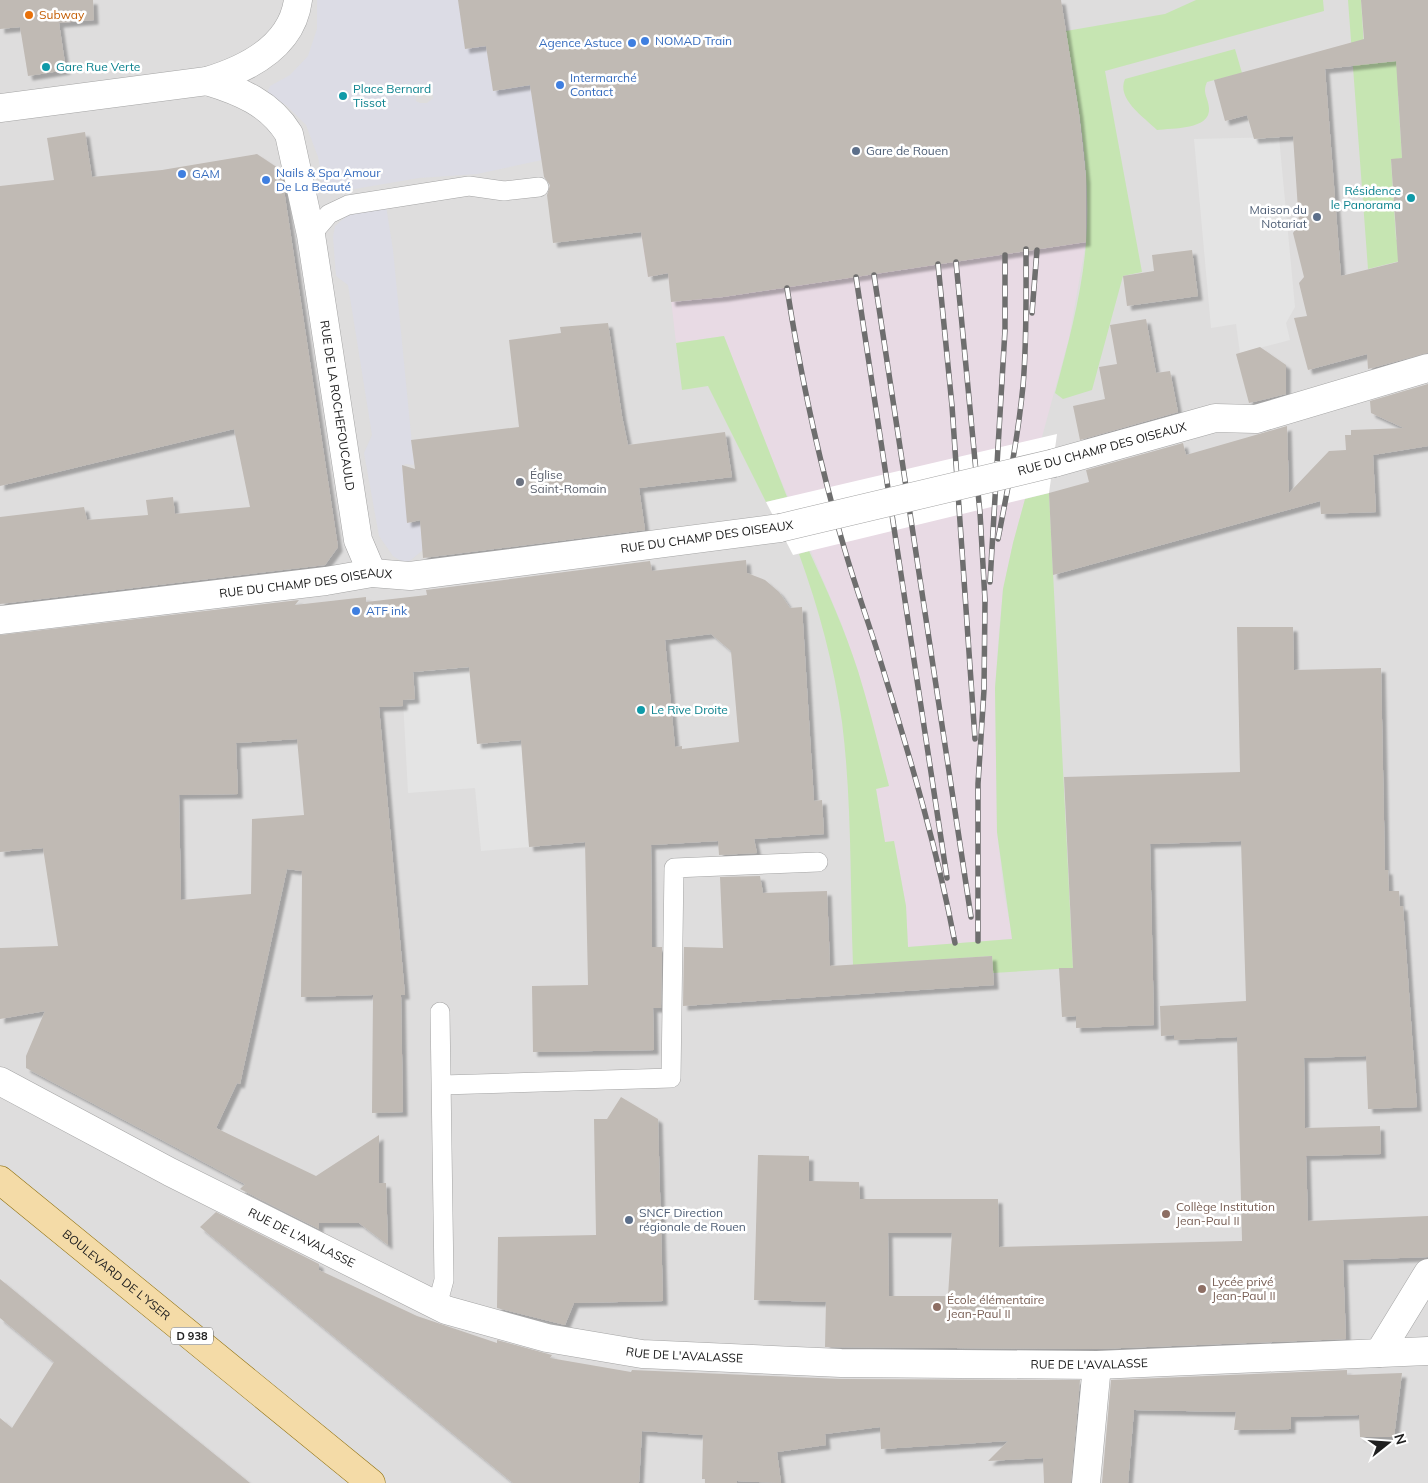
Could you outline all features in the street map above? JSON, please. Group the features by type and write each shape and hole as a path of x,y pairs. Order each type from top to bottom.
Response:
{"main road":[{"name":"BOULEVARD DE L'YSER","path":"0,1180 371,1483"}],"street":[{"path":"0,108 206,81 231,74 270,51 291,22 298,0"},
{"path":"206,81 238,90 264,105 281,120 289,134 296,158 311,235"},
{"name":"RUE DE LA ROCHEFOUCAULD","path":"311,235 358,540 372,573"},
{"name":"RUE DU CHAMP DES OISEAUX","path":"0,620 316,582 372,573 410,576 780,528 1054,464 1215,418 1256,419 1428,368"},
{"name":"RUE DE L'AVALASSE","path":"0,1081 170,1172 437,1306 548,1338 642,1354 841,1363 1097,1365 1428,1351"},
{"path":"1379,1353 1428,1274"},
{"path":"1086,1483 1097,1365"}],"lane":[{"path":"311,235 329,214 348,205 469,186 504,191 539,187"},
{"path":"442,1085 671,1078 674,868 818,862"},
{"path":"437,1306 444,1280 440,1012"}],"shaded area":[{"path":"0,0 1428,0 1428,1483 0,1483"},
{"name":"Place Bernard Tissot","path":"317,0 479,0 493,91 530,85 542,160 477,174 419,178 325,194 318,157 306,125 287,106 267,93 270,86 290,75 308,56 317,29","holes":["426,86 432,90 433,98 427,103 416,101 415,93 418,87"]},
{"path":"1061,0 1086,242 1069,338 1013,543 1003,589 995,688 997,832 1004,893 1013,939 908,947 906,906 894,841 885,843 876,788 889,786 858,671 842,625 757,423 724,336 676,343 668,273 648,277 624,124"},
{"path":"1279,137 1295,307 1286,323 1290,340 1240,353 1236,324 1211,328 1194,139"},
{"path":"386,206 393,250 414,465 405,464 402,467 405,479 403,480 406,508 410,523 420,522 423,550 406,564 393,556 379,536 364,453 372,435 348,285 336,276 333,237 335,226 350,213"},
{"path":"465,591 477,743 521,740 529,847 481,851 475,788 408,793 403,700 415,699 413,672 428,670"}],"green space":[{"path":"1196,0 1323,0 1324,11 1105,71 1142,272 1123,276 1092,390 1063,399 1055,393 1078,300 1084,262 1087,216 1087,190 1082,136 1066,31 1165,14"},
{"path":"1348,0 1361,0 1365,64 1409,60 1412,95 1398,96 1402,158 1391,160 1396,239 1412,258 1368,269"},
{"path":"1235,49 1242,73 1207,82 1205,89 1209,108 1208,115 1197,124 1181,128 1157,130 1133,107 1124,94 1123,86 1125,79"},
{"path":"724,336 787,497 766,502 708,386 682,390 676,343"},
{"path":"1049,493 1073,968 993,973 992,956 853,965 849,813 842,722 835,679 825,637 799,554 809,551 829,595 858,671 889,786 876,789 885,842 894,841 906,906 908,947 1012,939 997,832 995,688 1003,589 1025,499"}],"pier":[{"path":"1057,434 1049,493 793,555 766,502"}],"building":[{"path":"0,0 93,0 94,20 59,23 66,70 28,76 20,27 0,29"},
{"name":"Gare de Rouen","path":"458,0 1061,0 1079,114 1086,179 1086,242 723,297 671,302 668,273 648,277 641,232 553,243 547,195 550,185 544,177 530,85 493,91 486,46 465,49"},
{"path":"1361,0 1428,0 1428,353 1368,369 1367,354 1308,370 1294,318 1307,316 1299,283 1304,277 1293,233 1299,224 1293,136 1254,139 1247,115 1225,121 1214,80 1364,39","holes":["1396,61 1402,158 1391,159 1398,262 1341,276 1325,69"]},
{"path":"85,132 92,177 162,170 257,154 281,170 338,547 325,565 0,604 0,517 84,507 87,520 148,515 146,500 173,497 175,514 250,507 234,429 0,486 0,186 54,180 47,138"},
{"path":"1192,250 1198,296 1127,306 1123,276 1154,271 1152,255"},
{"path":"1146,319 1156,373 1170,371 1178,412 1080,440 1073,406 1105,399 1099,367 1117,364 1110,325"},
{"name":"Église Saint-Romain","path":"608,323 628,445 725,432 732,477 639,488 645,530 423,558 420,520 407,523 402,465 415,469 411,440 519,427 509,340 561,333 560,327"},
{"path":"1260,347 1286,365 1286,394 1249,403 1236,354"},
{"path":"1428,384 1428,446 1373,455 1376,512 1321,514 1320,501 1053,575 1049,493 1089,482 1086,470 1183,443 1186,455 1287,426 1289,493 1329,451 1346,450 1345,435 1351,435 1351,430 1404,428 1371,413 1370,401"},
{"path":"746,560 747,573 765,580 779,592 790,608 802,607 814,801 822,800 824,834 754,839 757,853 719,855 718,841 651,845 652,947 662,947 661,1008 653,1008 654,1050 533,1052 532,986 588,985 585,842 529,847 521,740 477,744 469,667 413,672 415,699 403,700 403,706 379,707 405,995 401,995 403,1112 372,1113 373,995 301,997 302,871 287,869 240,1084 237,1083 216,1128 316,1176 379,1135 379,1183 386,1183 388,1245 359,1223 319,1223 319,1229 240,1189 245,1184 26,1068 26,1056 45,1011 0,1019 0,948 58,946 43,848 0,852 0,635 299,600 295,605 366,597 366,602 427,595 426,590 650,561 652,571","holes":["711,634 731,651 739,742 682,749 682,746 675,747 665,640","297,739 304,815 252,819 251,894 181,900 179,795 238,794 236,743"]},
{"path":"1237,627 1293,627 1294,670 1381,668 1385,870 1388,870 1389,891 1399,891 1400,906 1403,906 1417,1107 1368,1109 1366,1056 1304,1058 1305,1128 1380,1126 1381,1154 1306,1156 1308,1221 1428,1216 1428,1257 1343,1260 1346,1339 1097,1349 825,1347 826,1302 754,1300 758,1155 809,1156 809,1181 859,1182 860,1199 998,1199 999,1247 1242,1241 1237,1037 1174,1040 1174,1035 1161,1036 1160,1006 1246,1001 1241,841 1150,844 1154,1025 1076,1028 1076,1016 1062,1017 1059,968 1073,968 1064,777 1240,772","holes":["888,1233 952,1233 948,1296 889,1296"]},
{"path":"760,876 763,893 827,891 830,966 992,956 994,985 683,1006 684,947 723,948 720,877"},
{"name":"SNCF Direction régionale de Rouen","path":"621,1097 658,1119 663,1301 574,1303 565,1325 497,1308 498,1237 596,1235 594,1119 607,1119"},
{"path":"216,1212 319,1264 319,1270 417,1316 497,1343 497,1340 552,1355 550,1358 631,1372 632,1370 841,1379 1080,1380 1071,1483 1044,1483 1043,1458 988,1461 1008,1441 881,1449 880,1427 825,1434 826,1445 777,1452 781,1483 737,1481 737,1483 705,1483 705,1479 702,1479 703,1435 642,1431 639,1483 513,1483 200,1227"},
{"path":"0,1279 250,1483 0,1483 0,1418 12,1428 54,1362 0,1318"},
{"path":"1347,1370 1347,1375 1402,1373 1394,1437 1360,1437 1359,1415 1291,1417 1291,1429 1234,1430 1236,1412 1134,1410 1128,1483 1102,1483 1111,1380"}],"railway":[{"path":"998,539 1016,443 1023,386 1026,335 1026,249"},
{"path":"1032,313 1037,250"},
{"path":"990,582 1005,330 1005,255"},
{"path":"956,262 980,513 985,600 984,690 978,784 978,941"},
{"path":"938,264 952,406 975,739"},
{"path":"874,275 971,917"},
{"path":"856,277 947,878"},
{"path":"787,288 798,355 828,488 915,775 941,876 955,943"}],"place":[{"name":"Subway","path":"29,15"},
{"name":"NOMAD Train","path":"645,41"},
{"name":"Agence Astuce","path":"632,43"},
{"name":"Gare Rue Verte","path":"46,67"},
{"name":"Intermarché Contact","path":"560,85"},
{"name":"Place Bernard Tissot","path":"343,96"},
{"name":"Gare de Rouen","path":"856,151"},
{"name":"GAM","path":"182,174"},
{"name":"Nails & Spa Amour De La Beauté","path":"266,180"},
{"name":"Résidence le Panorama","path":"1411,198"},
{"name":"Maison du Notariat","path":"1317,217"},
{"name":"Église Saint-Romain","path":"520,482"},
{"name":"ATF ink","path":"356,611"},
{"name":"Le Rive Droite","path":"641,710"},
{"name":"Collège Institution Jean-Paul II","path":"1166,1214"},
{"name":"SNCF Direction régionale de Rouen","path":"629,1220"},
{"name":"Lycée privé Jean-Paul II","path":"1202,1289"},
{"name":"École élémentaire Jean-Paul II","path":"937,1307"}]}
